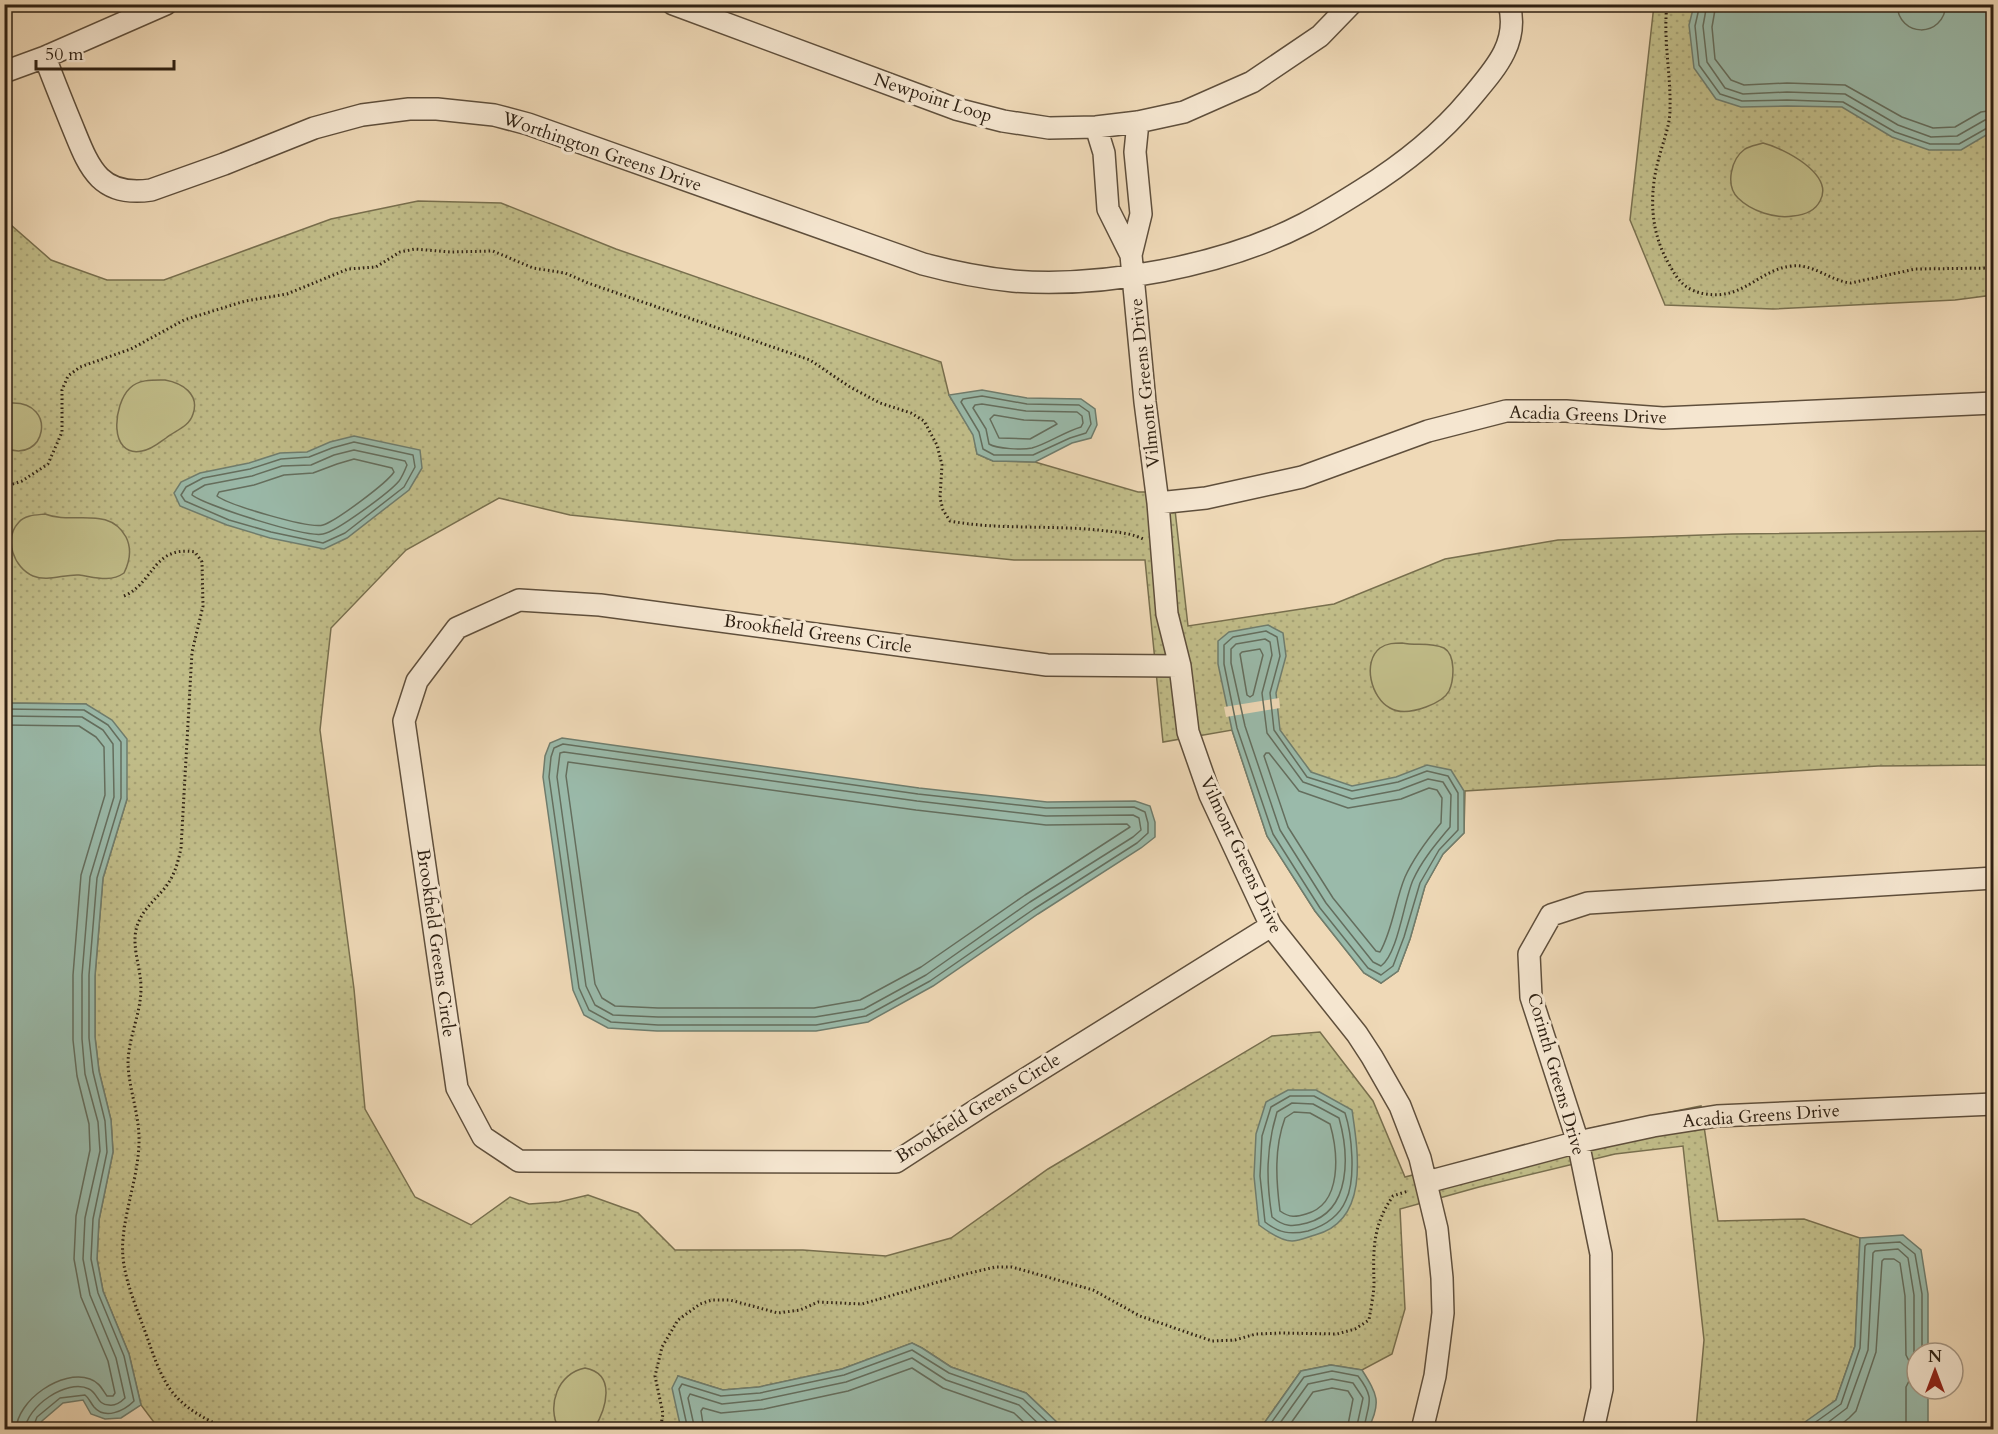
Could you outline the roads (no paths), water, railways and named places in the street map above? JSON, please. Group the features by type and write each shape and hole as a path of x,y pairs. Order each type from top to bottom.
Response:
{"street":[{"path":"4,72 45,57 166,4"},
{"name":"Newpoint Loop","path":"673,4 956,109 1003,121 1049,128 1096,127 1138,122 1184,112 1252,82 1320,36 1351,4"},
{"name":"Worthington Greens Drive","path":"45,57 93,172 110,185 128,192 151,190 340,120 410,109 466,111 528,124 901,256 957,273 1013,281 1040,282 1132,265 1218,256 1267,240 1336,207 1400,165 1444,127 1466,103 1503,56 1510,43 1512,30 1509,4"},
{"path":"1132,265 1141,214 1135,152 1138,122"},
{"path":"1096,127 1104,153 1108,209 1132,265"},
{"name":"Vilmont Greens Drive","path":"1132,265 1145,402 1158,503 1167,614 1180,666 1188,732 1206,784 1271,926 1357,1034 1377,1066 1400,1106 1412,1134 1427,1182 1438,1237 1443,1312 1435,1376 1422,1430"},
{"name":"Acadia Greens Drive","path":"1158,503 1206,498 1302,477 1428,431 1506,411 1566,411 1663,418 1994,403"},
{"name":"Brookfield Greens Circle","path":"1180,666 1047,665 600,605 519,600 456,628 417,681 404,721 456,1088 483,1137 519,1161 896,1162 1271,926"},
{"name":"Corinth Greens Drive","path":"1593,1430 1602,1389 1601,1254 1578,1142 1531,997 1529,954 1551,915 1588,903 1994,878"},
{"name":"Acadia Greens Drive","path":"1427,1182 1578,1142 1653,1126 1717,1116 1994,1104"}],"water":[{"path":"1694,5 1907,5 1921,8 1993,5 1993,131 1961,150 1929,150 1892,137 1842,107 1741,107 1716,99 1694,68 1689,25"},
{"path":"982,390 1027,398 1081,399 1095,409 1097,425 1091,438 1072,443 1035,462 993,461 977,454 973,435 949,395"},
{"path":"354,436 420,450 422,468 409,490 347,538 324,549 270,538 227,525 180,506 174,493 181,482 200,473 249,463 280,453 307,452 330,442"},
{"path":"1268,625 1283,633 1286,656 1276,693 1280,730 1311,772 1352,786 1396,777 1427,765 1451,770 1464,791 1464,833 1443,854 1425,886 1398,971 1381,983 1364,973 1315,911 1267,836 1232,730 1218,664 1218,641 1229,632"},
{"path":"5,703 86,704 112,720 127,739 127,799 103,878 95,976 95,1037 99,1071 111,1120 113,1152 99,1220 97,1259 103,1291 129,1354 141,1405 121,1418 105,1419 91,1414 83,1400 63,1403 42,1421 37,1430 4,1429"},
{"path":"562,738 919,788 1047,802 1135,801 1150,806 1155,822 1155,837 933,986 868,1022 816,1031 657,1031 608,1028 584,1015 573,990 543,777 545,756 550,743"},
{"path":"1288,1090 1316,1090 1352,1110 1357,1164 1352,1200 1345,1215 1333,1227 1301,1240 1292,1241 1279,1238 1259,1225 1254,1176 1256,1134 1266,1102"},
{"path":"1903,1235 1921,1250 1928,1294 1928,1341 1905,1341 1905,1401 1928,1401 1928,1429 1801,1429 1805,1422 1836,1400 1855,1346 1860,1238"},
{"path":"912,1343 951,1367 1026,1393 1064,1429 681,1429 672,1388 678,1376 723,1390 759,1387 842,1369"},
{"path":"1331,1365 1362,1370 1367,1378 1376,1398 1375,1412 1368,1429 1260,1429 1301,1371"}]}
